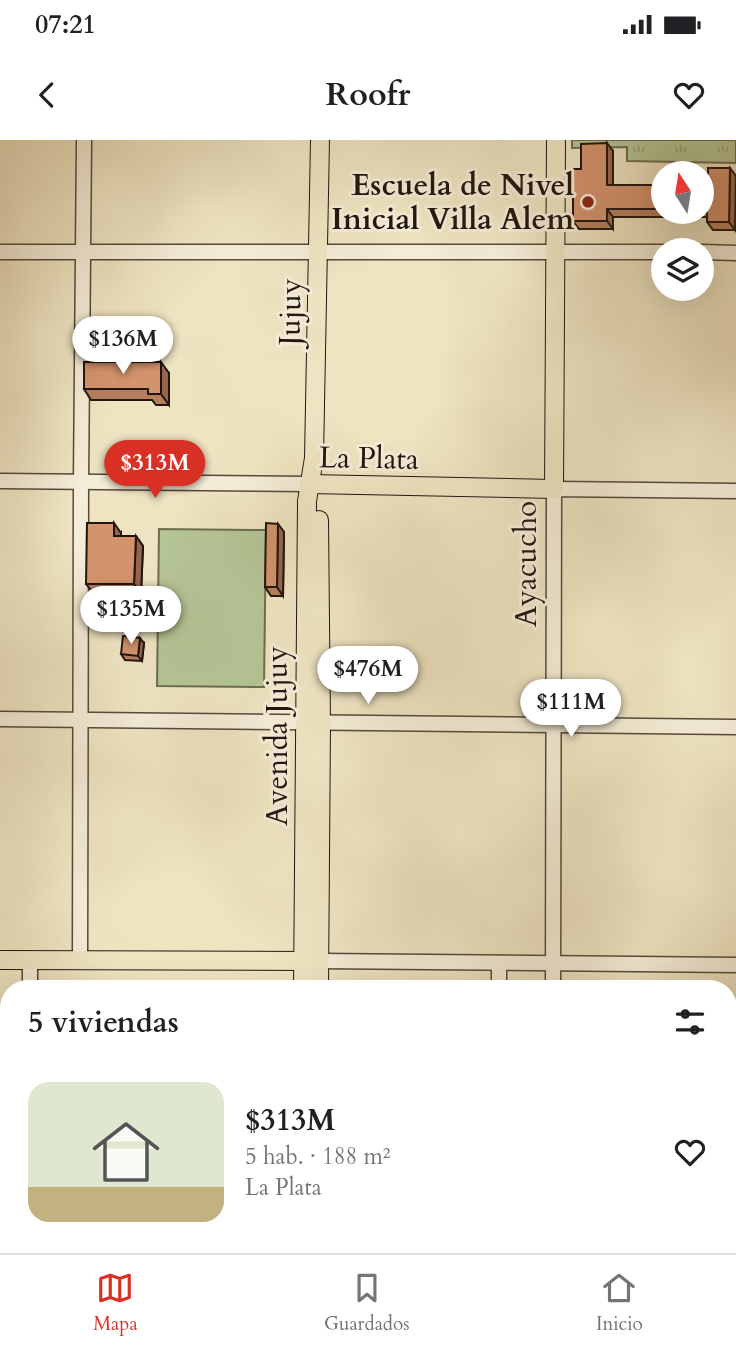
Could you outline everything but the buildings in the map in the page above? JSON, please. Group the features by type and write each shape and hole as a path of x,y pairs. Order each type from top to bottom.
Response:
{"main road":[{"name":"Jujuy","path":"314,485 320,140"},
{"name":"Ayacucho","path":"554,489 556,140"},
{"name":"La Plata","path":"314,485 554,489"},
{"name":"Avenida Jujuy","path":"306,980 311,961 314,485"},
{"path":"0,960 311,961"},
{"name":"Avenida Jujuy","path":"311,961 316,980"}],"street":[{"path":"80,960 84,140"},
{"path":"0,251 651,252"},
{"path":"714,252 736,253"},
{"name":"La Plata","path":"0,481 314,485"},
{"name":"La Plata","path":"554,489 736,491"},
{"name":"Ayacucho","path":"553,980 554,489"},
{"path":"0,719 736,727"},
{"path":"30,961 30,980"},
{"path":"311,961 736,965"},
{"path":"499,963 499,980"}],"green space":[{"path":"572,140 736,140 736,163 627,161 627,147 572,148"},
{"path":"159,529 266,530 264,687 157,686"}],"place":[{"name":"Escuela de Nivel Inicial Villa Alem","path":"588,202"}]}
